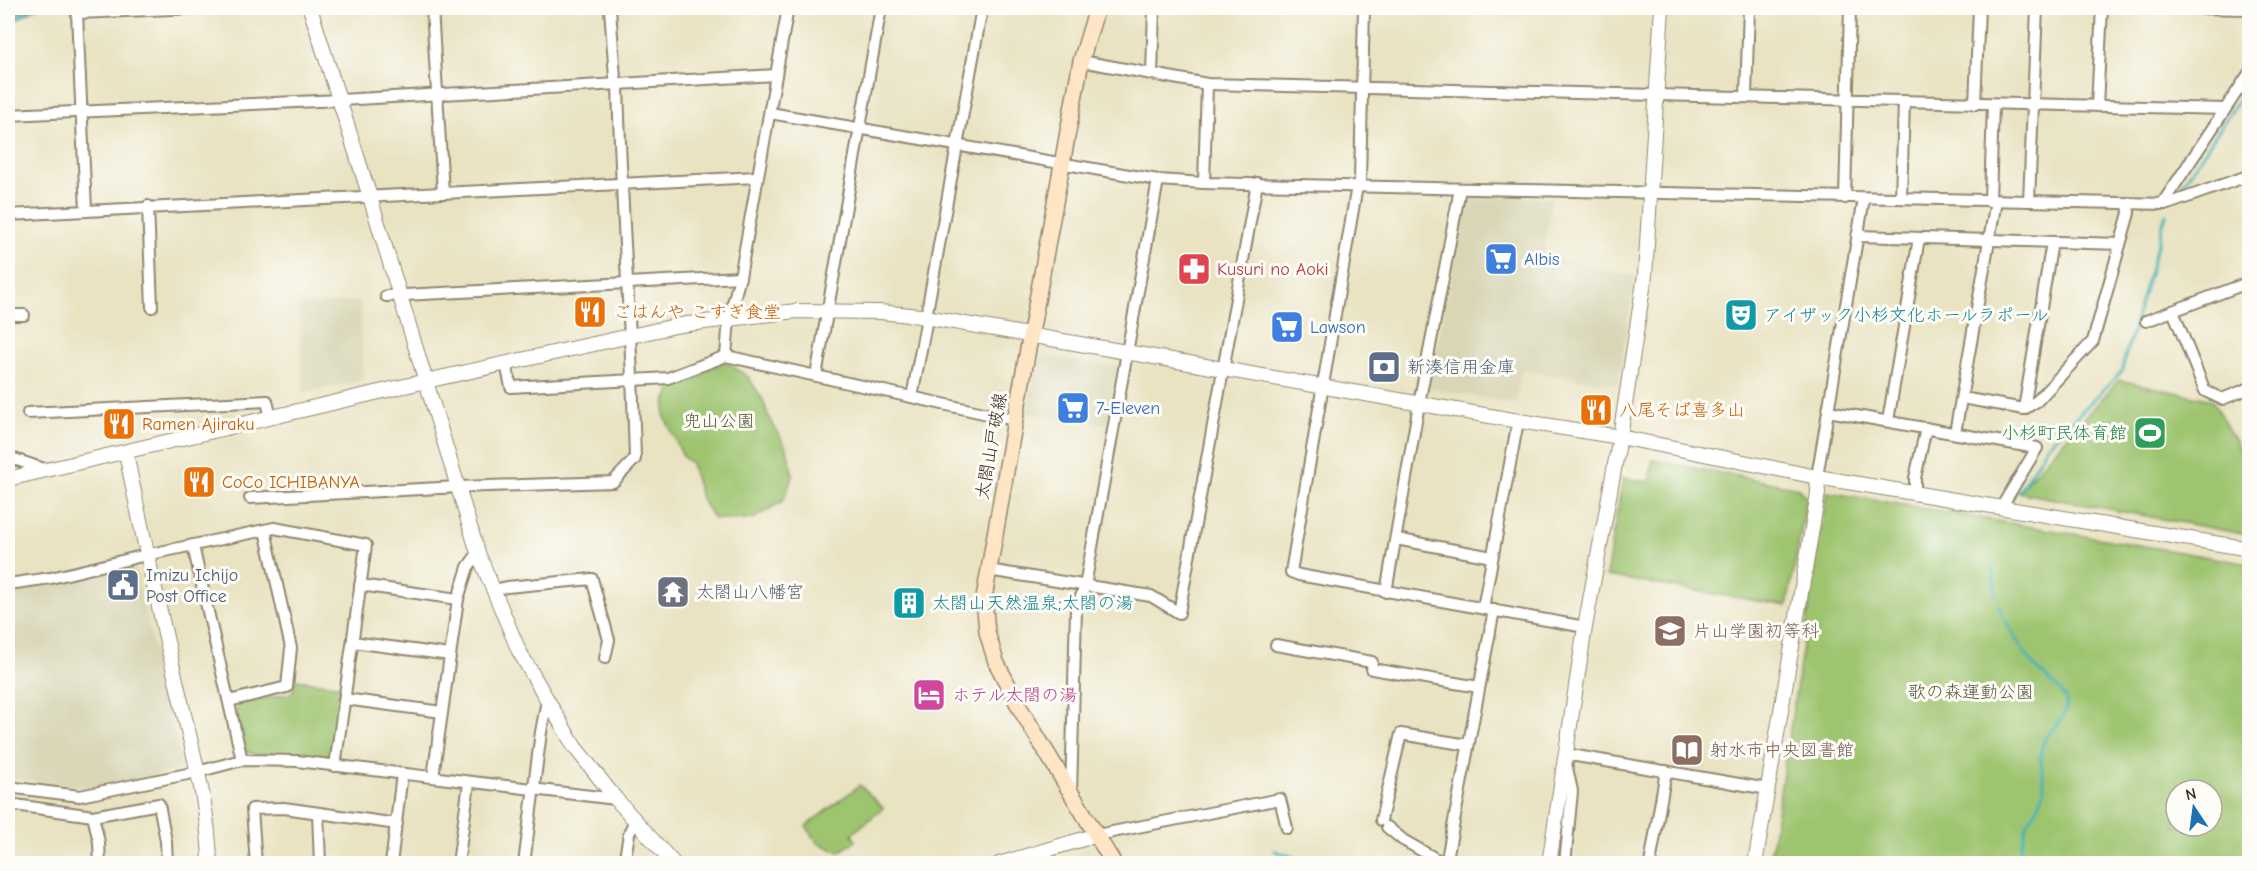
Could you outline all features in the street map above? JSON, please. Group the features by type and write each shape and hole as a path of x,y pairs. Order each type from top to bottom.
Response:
{"main road":[{"name":"太閤山戸破線","path":"1097,8 1081,62 984,598 989,642 996,662 1017,702 1114,864"}],"street":[{"path":"86,210 77,13 196,8"},
{"path":"310,8 370,197 393,295 426,381 478,553 519,651 574,746 616,799 674,864"},
{"path":"432,8 443,193"},
{"path":"250,498 613,482 634,459 629,284 621,184 618,84 615,78 610,8"},
{"path":"726,356 729,318 740,277 788,8"},
{"path":"816,376 881,8"},
{"path":"912,397 982,8"},
{"path":"1152,74 1154,8"},
{"path":"1364,8 1360,180 1357,186 1290,572 1386,592 1585,627"},
{"path":"1549,864 1585,627 1620,437 1645,275 1662,8"},
{"path":"1746,96 1749,8"},
{"path":"1845,198 1850,8"},
{"path":"1975,104 1979,8"},
{"path":"2029,201 2037,8"},
{"path":"2097,106 2102,8"},
{"path":"2192,8 2250,9"},
{"path":"1081,62 1207,84 1362,86 2225,109"},
{"path":"2162,204 2250,72"},
{"path":"8,115 339,100 776,75"},
{"path":"1204,183 1207,84"},
{"path":"1901,198 1904,102"},
{"path":"1955,433 1990,241 1993,201 1994,104"},
{"path":"771,113 1158,180 1204,183 2162,204 2250,175"},
{"path":"8,214 757,177"},
{"path":"1071,794 1076,610 1085,586 1158,180"},
{"path":"988,570 1151,596 1179,613 1257,183"},
{"path":"1386,592 1460,189"},
{"path":"1755,864 1818,493 1817,477 1864,198"},
{"path":"1962,398 2024,409 2037,401 2093,341 2130,213 2128,203"},
{"path":"148,206 152,307"},
{"path":"1857,236 2120,244"},
{"path":"1888,421 1919,238"},
{"path":"2024,409 2052,242"},
{"path":"393,295 740,277"},
{"path":"2146,321 2250,282"},
{"path":"8,479 426,381 680,325 796,311 880,312 926,317 1620,437 1817,477 2250,549"},
{"path":"2173,311 2205,391 2222,399 2250,388"},
{"path":"8,315 24,315"},
{"path":"506,364 511,387 668,378 726,356 1015,420"},
{"path":"28,413 267,401 271,418"},
{"path":"1828,411 2037,448 2002,506"},
{"path":"1468,745 1401,734 1384,824 1403,840 1446,864 1479,687 1492,557 1518,421"},
{"path":"1915,494 1915,478 1926,428"},
{"path":"126,453 146,555 197,771 209,835 210,864"},
{"path":"8,457 48,470"},
{"path":"8,584 51,578 274,528 366,545 335,766"},
{"path":"229,701 287,687 291,648 265,530"},
{"path":"1396,539 1492,557"},
{"path":"193,546 242,760"},
{"path":"433,777 458,599 468,567 478,553"},
{"path":"494,590 591,579 609,640 605,658"},
{"path":"360,585 458,599"},
{"path":"353,642 450,655"},
{"path":"1276,645 1479,687"},
{"path":"345,699 442,712"},
{"path":"524,864 547,700"},
{"path":"1565,759 1666,771 1768,789"},
{"path":"1564,864 1572,790 1565,759"},
{"path":"8,787 80,796 242,760 297,760 469,783 616,799"},
{"path":"1650,864 1666,771"},
{"path":"391,864 402,774"},
{"path":"458,864 469,783"},
{"path":"999,864 1097,835 1280,799 1287,828"},
{"path":"8,804 93,816 159,804 166,841 166,864"},
{"path":"256,864 252,809 284,808 397,824"},
{"path":"318,813 320,864"},
{"path":"93,816 99,842 100,864"},
{"path":"624,864 629,834 635,819"}],"shaded area":[{"path":"1467,195 1552,198 1543,256 1635,276 1618,385 1521,370 1516,404 1429,388"},
{"path":"360,301 363,380 303,393 299,305"},
{"path":"1043,356 1118,367 1108,424 1026,413 1038,359"},
{"path":"134,565 182,768 150,777 89,788 8,778 8,590 52,585"}],"green space":[{"name":"兜山公園","path":"725,361 748,377 763,400 768,415 787,449 793,476 783,501 753,519 714,519 701,498 691,463 683,457 664,415 666,399 675,383"},
{"name":"小杉町民体育館","path":"2119,380 2212,400 2249,467 2249,535 2017,492"},
{"path":"1653,460 1798,488 1807,499 1787,606 1606,576 1623,478 1649,482"},
{"name":"歌の森運動公園","path":"1827,492 2249,564 2249,863 1769,863"},
{"path":"295,680 341,686 332,752 325,758 291,753 252,754 244,751 236,710 239,704 292,693"},
{"path":"860,785 883,808 852,834 856,841 839,852 818,843 806,826"}],"water":[{"path":"8,8 36,8 8,25"}],"waterway":[{"path":"2179,190 2250,83"},
{"path":"2019,492 2047,446 2121,372 2166,214"},
{"path":"1992,567 1996,594"},
{"path":"1998,605 2025,654 2036,668 2059,689 2066,704 2063,716 2047,736 2042,747 2043,792 2024,833 2021,864"},
{"path":"1275,851 1314,864"}],"place":[{"name":"Albis","path":"1501,259"},
{"name":"Kusuri no Aoki","path":"1194,269"},
{"name":"ごはんや こすぎ食堂","path":"590,312"},
{"name":"アイザック小杉文化ホールラポール","path":"1741,315"},
{"name":"Lawson","path":"1287,327"},
{"name":"新湊信用金庫","path":"1384,367"},
{"name":"7-Eleven","path":"1073,408"},
{"name":"八尾そば喜多山","path":"1596,410"},
{"name":"Ramen Ajiraku","path":"119,424"},
{"name":"小杉町民体育館","path":"2150,433"},
{"name":"CoCo ICHIBANYA","path":"199,482"},
{"name":"Imizu Ichijo Post Office","path":"123,585"},
{"name":"太閤山八幡宮","path":"673,592"},
{"name":"太閤山天然温泉;太閤の湯","path":"909,603"},
{"name":"片山学園初等科","path":"1670,631"},
{"name":"ホテル太閤の湯","path":"929,695"},
{"name":"射水市中央図書館","path":"1687,750"}]}
